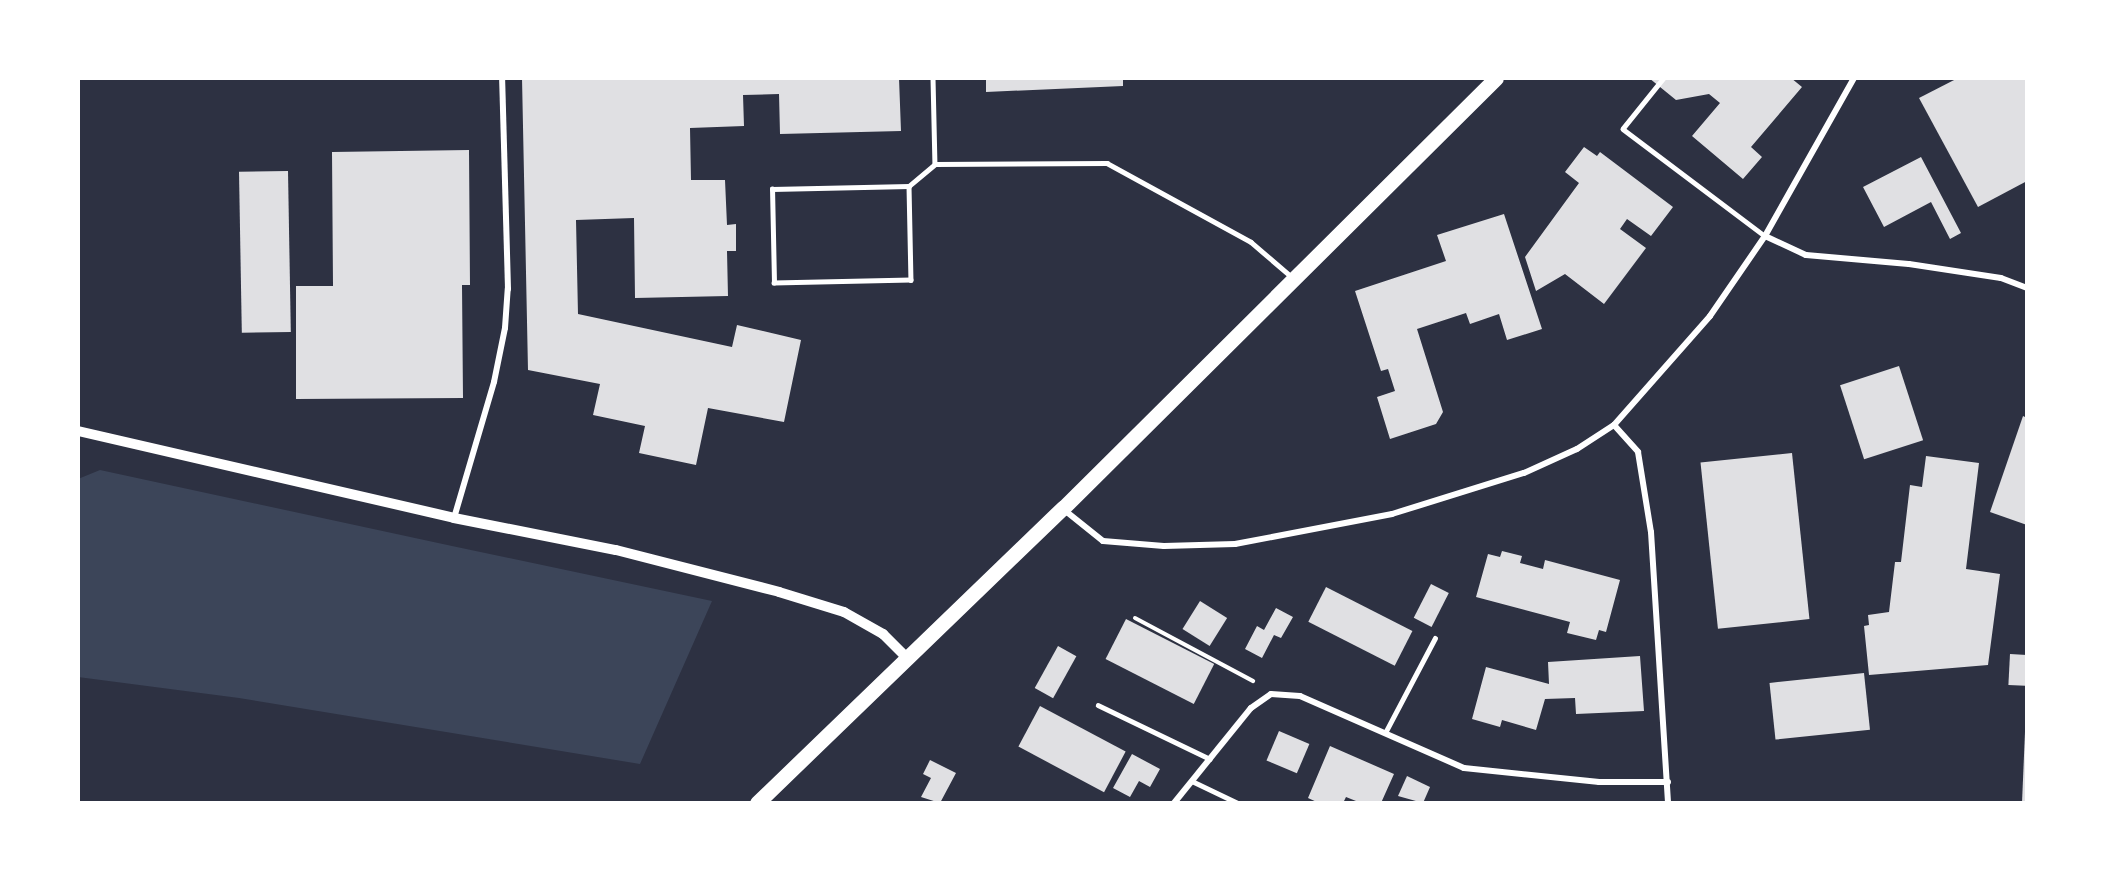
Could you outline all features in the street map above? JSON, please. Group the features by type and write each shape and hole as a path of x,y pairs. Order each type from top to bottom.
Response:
{"main road":[{"path":"757,803 1063,508 1292,278 1496,78"}],"street":[{"path":"454,518 494,382 505,328 508,289 502,78"},
{"path":"1063,508 1102,541 1164,546 1235,544 1392,514 1490,484 1577,449 1614,425 1710,316 1765,236 1854,78"},
{"path":"1765,236 1806,255 1909,264 2001,278 2027,288"},
{"path":"1614,425 1638,452 1651,532 1668,803"},
{"path":"78,431 454,518 616,550 779,592 844,612 883,634 906,657"},
{"path":"1174,803 1251,708 1271,694 1300,696 1464,768 1599,782 1668,782"}],"lane":[{"path":"933,78 935,164"},
{"path":"1664,78 1623,129 1765,236"},
{"path":"909,186 910,280 774,283 772,189 909,186 935,164 1107,163 1251,242 1292,278"},
{"path":"1384,733 1435,639"},
{"path":"1098,705 1210,759"},
{"path":"1192,781 1238,803"}],"path":[{"path":"1135,618 1248,677 1271,694"}],"shaded area":[{"path":"100,470 712,601 640,764 239,698 78,677 78,479"}],"building":[{"path":"522,78 899,78 901,131 780,134 779,94 743,95 744,126 690,128 691,180 725,180 727,225 736,224 736,251 727,251 728,296 635,298 634,218 576,220 578,314 732,347 737,325 801,340 784,422 708,408 696,465 639,453 645,426 593,415 600,384 528,370"},
{"path":"986,78 1123,78 1123,86 986,92"},
{"path":"1649,78 1791,78 1802,87 1751,147 1762,157 1743,179 1692,136 1720,103 1709,94 1676,100"},
{"path":"1958,78 2027,78 2027,181 1978,207 1919,98"},
{"path":"1584,147 1597,156 1600,152 1673,207 1651,236 1627,219 1620,229 1646,248 1604,304 1565,274 1536,291 1525,257 1579,183 1565,172"},
{"path":"469,150 470,285 462,285 463,398 296,399 296,286 333,286 332,152"},
{"path":"1921,157 1961,233 1950,239 1931,202 1884,227 1863,187"},
{"path":"288,171 291,332 242,333 239,172"},
{"path":"1504,214 1542,329 1507,340 1499,314 1470,324 1466,313 1417,329 1443,412 1436,424 1390,439 1377,397 1395,391 1388,369 1381,371 1355,291 1446,261 1437,235"},
{"path":"1899,366 1923,440 1864,459 1840,385"},
{"path":"2023,416 2027,418 2027,525 1990,512"},
{"path":"1792,453 1809,619 1718,629 1701,463"},
{"path":"1926,456 1979,463 1966,569 2000,574 1988,665 1869,675 1864,626 1869,625 1868,615 1889,612 1895,562 1901,562 1910,485 1922,487"},
{"path":"1502,551 1522,556 1520,563 1543,569 1545,560 1620,580 1606,632 1599,630 1596,640 1567,633 1570,622 1476,597 1488,554 1500,557"},
{"path":"1431,584 1449,593 1432,627 1414,618"},
{"path":"1326,587 1412,631 1395,666 1308,622"},
{"path":"1200,601 1227,618 1210,646 1183,629"},
{"path":"1276,608 1293,617 1281,638 1274,635 1262,658 1245,649 1257,626 1264,630"},
{"path":"1126,619 1214,664 1194,704 1106,659"},
{"path":"1058,646 1076,656 1053,698 1035,688"},
{"path":"2010,654 2027,655 2025,686 2008,685"},
{"path":"1640,656 1644,711 1576,714 1575,698 1545,699 1536,730 1502,720 1500,727 1472,719 1486,667 1549,684 1548,662"},
{"path":"1864,673 1870,730 1775,740 1770,683"},
{"path":"1040,706 1126,752 1104,792 1018,747"},
{"path":"1279,731 1309,744 1297,773 1266,760"},
{"path":"2025,732 2027,803 2022,803"},
{"path":"1330,746 1394,774 1381,803 1361,803 1346,797 1343,803 1319,803 1308,798"},
{"path":"1132,754 1160,769 1150,787 1139,781 1130,797 1113,788"},
{"path":"930,760 956,773 940,803 921,797 931,778 923,774"},
{"path":"1407,776 1430,787 1423,803 1398,796"}]}
